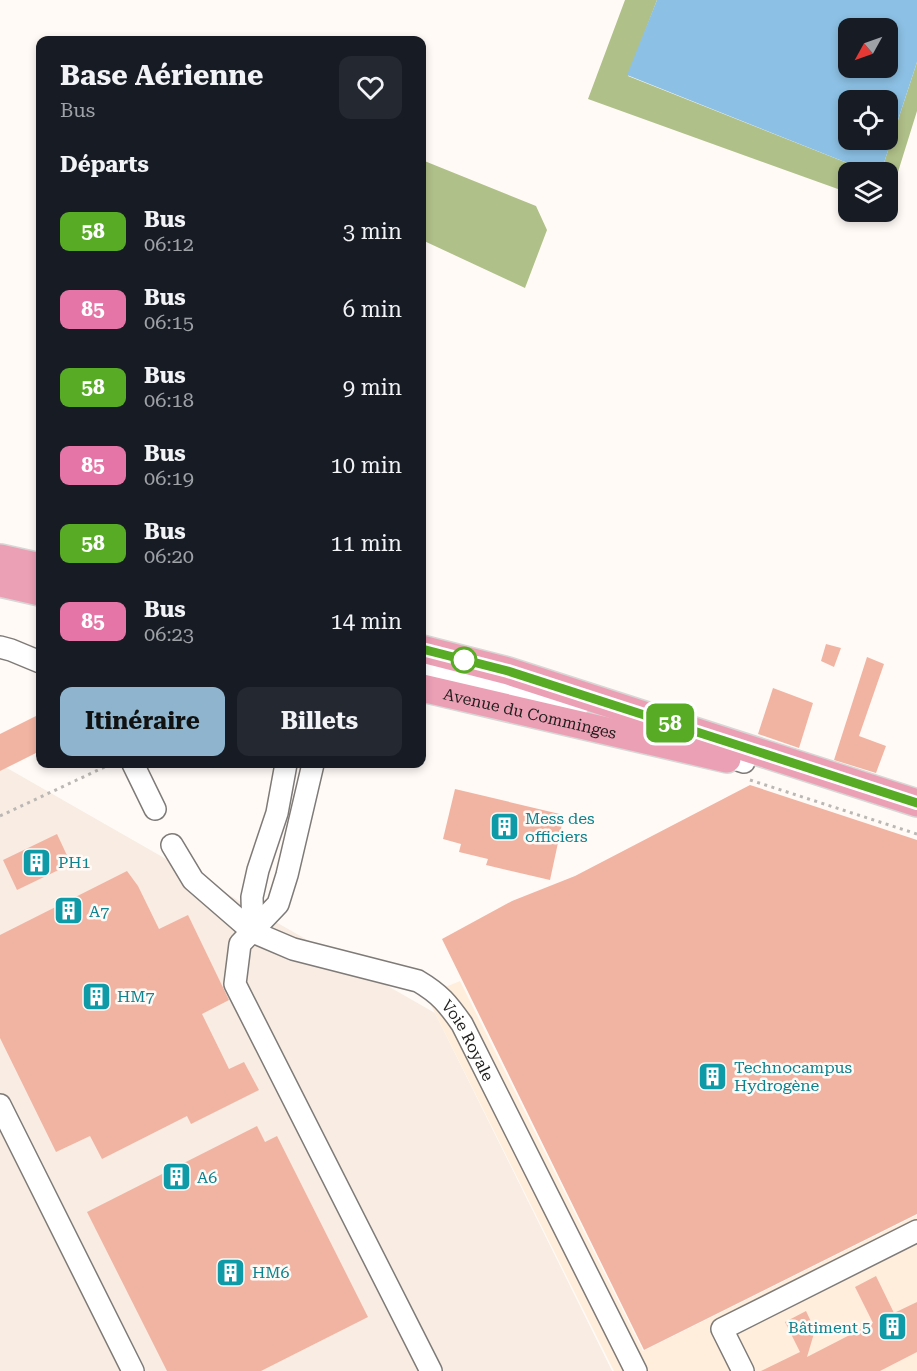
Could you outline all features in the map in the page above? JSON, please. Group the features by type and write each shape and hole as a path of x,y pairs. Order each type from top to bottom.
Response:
{"main road":[{"path":"0,558 36,566"},
{"path":"0,584 36,591"},
{"name":"Avenue du Comminges","path":"426,650 508,671 917,803"},
{"name":"Avenue du Comminges","path":"426,689 744,762 917,819"}],"lane":[{"path":"0,647 36,660"},
{"name":"Avenue du Comminges","path":"426,670 587,707 744,762"},
{"path":"135,768 155,809"},
{"path":"253,932 252,897 258,870 277,813 285,768"},
{"path":"312,768 278,904 240,944 235,984 431,1371"},
{"name":"Voie Royale","path":"172,845 193,879 253,932 293,949 418,981 445,1000 462,1024 636,1371"},
{"path":"0,1105 133,1371"},
{"path":"743,1371 722,1329 917,1231"}],"path":[{"path":"0,816 102,768"}],"shaded area":[{"path":"0,764 435,1013 612,1371 0,1371"},
{"path":"460,981 643,1351 917,1215 917,1371 614,1371 426,995"}],"green space":[{"path":"625,0 657,0 628,76 845,162 838,162 838,189 588,99"},
{"path":"917,62 917,111 898,172 898,162 884,162 888,150 898,150 898,120"},
{"path":"426,162 536,206 547,230 525,288 426,242"}],"water":[{"path":"657,0 917,0 917,62 898,120 898,90 838,90 838,150 888,150 884,162 845,162 627,75"}],"building":[{"path":"826,644 841,648 834,667 821,661"},
{"path":"867,657 884,664 859,736 886,746 876,773 834,760"},
{"path":"773,688 813,703 799,748 758,734"},
{"path":"36,716 36,753 0,771 0,734"},
{"name":"Technocampus Hydrogène","path":"750,785 917,840 917,1214 644,1350 442,939 512,901 575,876"},
{"name":"Mess des officiers","path":"455,789 564,815 550,880 486,865 488,859 459,852 461,844 443,839"},
{"name":"PH1","path":"57,834 71,864 17,890 3,860"},
{"name":"HM7","path":"127,871 138,886 159,929 188,915 229,1000 202,1014 229,1069 244,1062 259,1090 191,1124 187,1116 102,1159 90,1136 56,1152 0,1038 0,935"},
{"name":"HM6","path":"257,1126 265,1142 277,1136 368,1317 261,1371 167,1371 87,1212"},
{"name":"Bâtiment 5","path":"876,1276 894,1313 917,1302 917,1352 880,1371 761,1371 800,1352 785,1322 806,1311 815,1330 807,1357 873,1323 855,1287"}],"bus line":[{"name":"58","path":"426,650 508,671 917,803"}],"place":[{"name":"Mess des officiers","path":"504,827"},
{"name":"PH1","path":"37,862"},
{"name":"A7","path":"68,911"},
{"name":"HM7","path":"96,996"},
{"name":"Technocampus Hydrogène","path":"713,1076"},
{"name":"A6","path":"176,1177"},
{"name":"HM6","path":"231,1272"},
{"name":"Bâtiment 5","path":"892,1327"}]}
